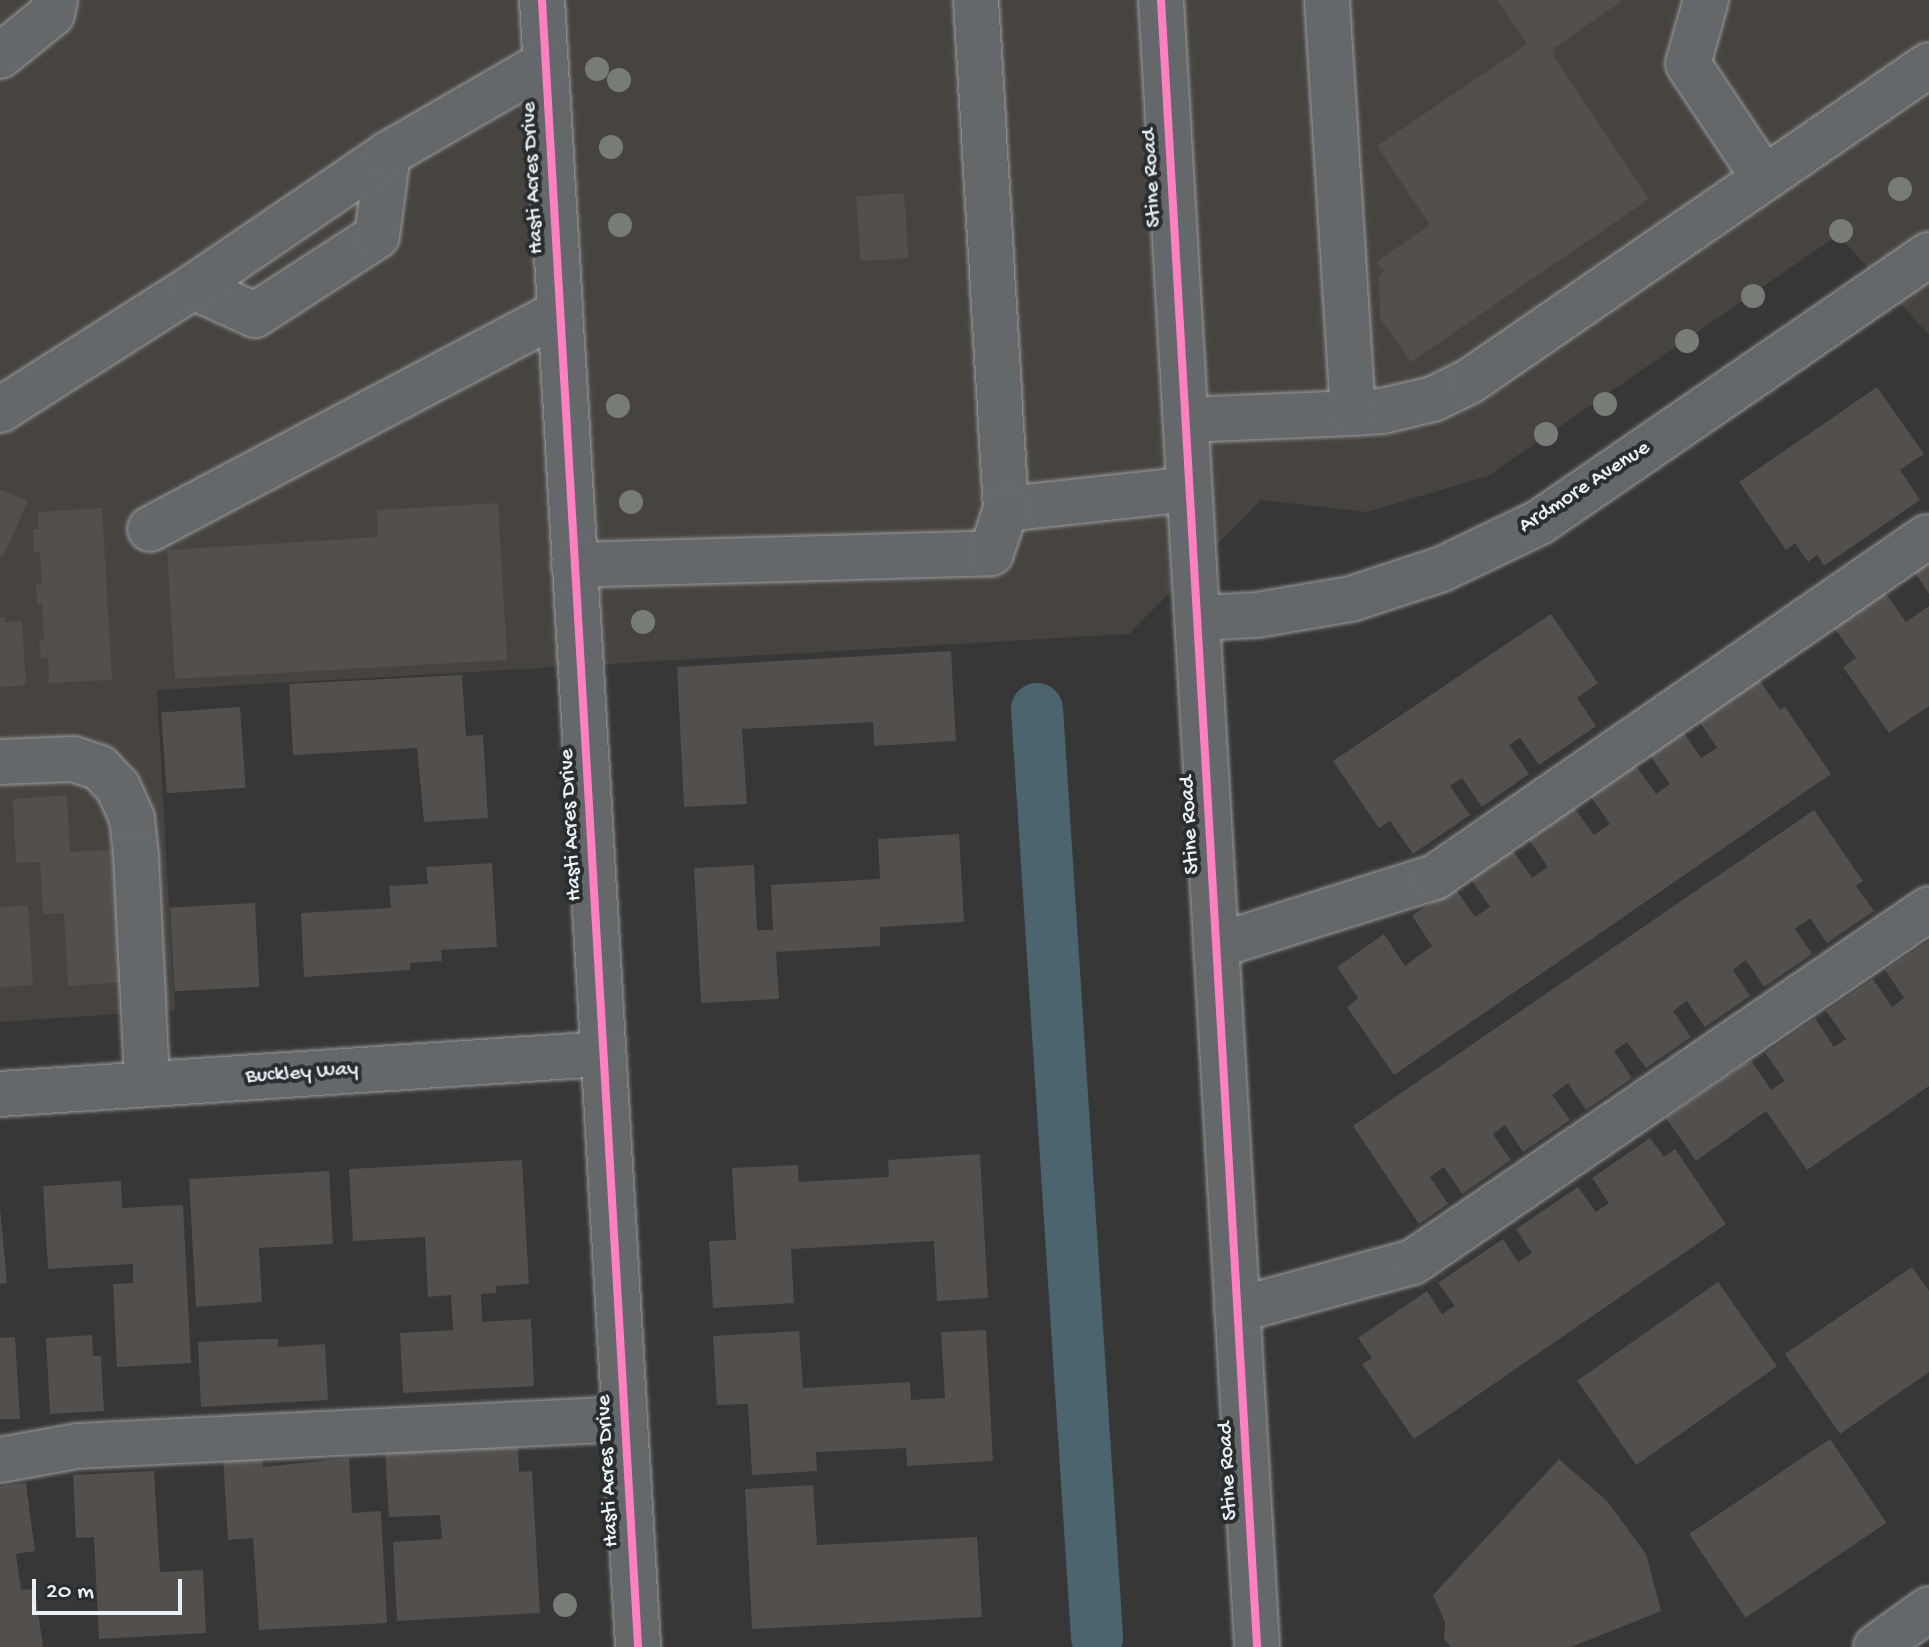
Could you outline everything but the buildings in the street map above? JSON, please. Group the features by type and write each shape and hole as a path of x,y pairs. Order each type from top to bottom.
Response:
{"street":[{"path":"0,56 52,14 55,0"},
{"name":"Hasti Acres Drive","path":"542,0 638,1647"},
{"path":"574,565 991,553 1006,509 976,0"},
{"name":"Stine Road","path":"1161,0 1257,1647"},
{"path":"1327,0 1353,413"},
{"path":"1706,0 1688,64 1764,178"},
{"path":"0,410 193,287 388,154 545,63"},
{"path":"1186,420 1382,411 1433,399 1470,381 1929,65"},
{"path":"193,287 255,315 377,236 388,154"},
{"name":"Ardmore Avenue","path":"1197,618 1257,615 1351,599 1442,569 1540,522 1929,255"},
{"path":"150,529 560,312"},
{"path":"1006,509 1189,489"},
{"path":"1216,946 1435,877 1927,537"},
{"path":"0,762 73,759 100,768 118,787 132,818 136,855 147,1084"},
{"path":"1237,1310 1413,1262 1929,909"},
{"name":"Buckley Way","path":"0,1094 603,1054"},
{"path":"0,1460 77,1446 624,1419"},
{"path":"1876,1647 1929,1609"}],"shaded area":[{"path":"0,0 1929,0 1929,335 1838,235 1488,476 1367,512 1261,500 1129,634 157,690 175,1010 0,1022"}],"waterway":[{"path":"1037,709 1097,1638"}],"cycle path":[{"path":"542,0 638,1647"},
{"path":"1161,0 1257,1647"}]}
